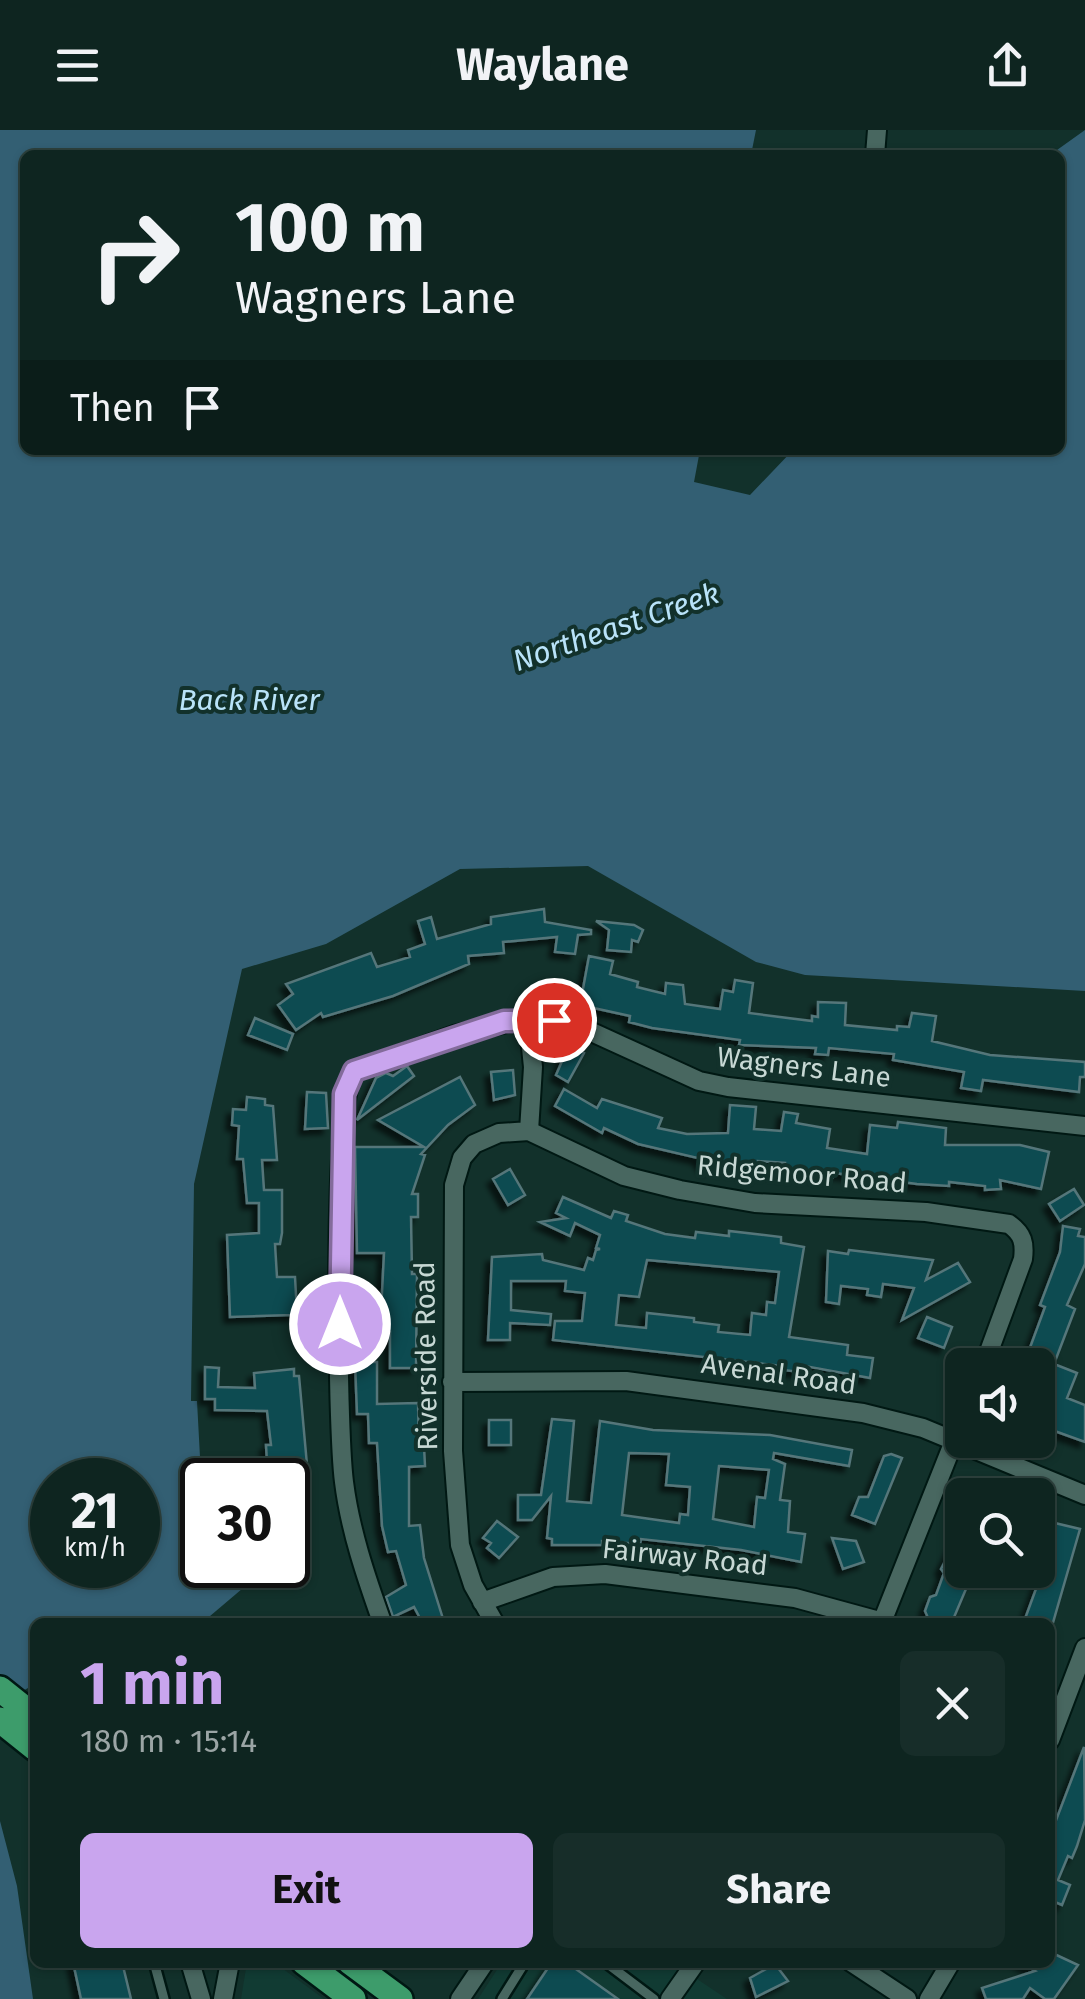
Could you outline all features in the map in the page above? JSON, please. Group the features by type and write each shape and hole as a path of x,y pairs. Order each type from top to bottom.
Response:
{"main road":[{"path":"0,1689 30,1713"},
{"path":"0,1720 30,1744"},
{"path":"312,1968 353,1999"},
{"path":"358,1968 400,1999"}],"street":[{"name":"Wagners Lane","path":"381,1618 366,1577 344,1482 340,1396 344,1094 348,1080 363,1066 487,1026 528,1018 572,1023 699,1081 728,1087 1085,1126"},
{"path":"528,1018 533,1067 529,1130"},
{"name":"Ridgemoor Road","path":"529,1130 624,1176 680,1190 755,1203 966,1216 995,1220 1019,1231 1025,1244 1020,1273 991,1348"},
{"name":"Riverside Road","path":"492,1618 458,1534 452,1238 458,1167 467,1150 485,1138 529,1130"},
{"name":"Avenal Road","path":"452,1382 626,1382 863,1413 945,1437"},
{"path":"885,1618 948,1458"},
{"name":"Avenal Road","path":"998,1458 1085,1495"},
{"name":"Fairway Road","path":"482,1602 553,1577 604,1574 795,1598 868,1618"},
{"path":"1055,1727 1085,1648"},
{"path":"192,1968 201,1999"},
{"path":"223,1999 229,1968"},
{"path":"460,1999 481,1968"},
{"path":"670,1999 692,1968"},
{"path":"859,1968 907,1999"},
{"path":"928,1999 946,1968"}],"lane":[{"path":"156,1968 164,1999"},
{"path":"502,1999 521,1968"},
{"path":"613,1968 654,1999"}],"shaded area":[{"path":"246,1968 282,1968 324,1999 241,1999"},
{"path":"498,1968 680,1968 727,1999 478,1999"}],"water":[{"name":"Back River","path":"0,130 756,130 752,150 20,150 20,455 699,455 694,482 750,495 788,455 1065,455 1065,150 1057,150 1085,130 1085,991 805,975 756,962 588,866 460,869 326,944 242,969 194,1184 191,1401 197,1401 201,1458 180,1458 180,1588 243,1588 208,1618 30,1618 30,1687 0,1704"},
{"path":"0,1821 17,1886 33,1999 0,1999"}],"building":[{"path":"544,909 545,922 591,930 591,934 578,935 575,954 555,952 557,937 503,942 504,953 468,956 469,964 393,996 323,1017 321,1013 296,1030 278,1005 293,994 286,984 371,953 377,967 410,957 408,950 425,944 418,921 431,917 437,939 491,924 491,917"},
{"path":"596,921 634,925 643,930 638,942 632,940 631,952 607,950 609,930"},
{"path":"589,956 613,961 610,974 638,982 637,987 665,994 666,983 683,985 685,1004 720,1009 723,990 733,992 735,980 753,983 749,1013 812,1021 812,1016 818,1017 818,1002 846,1003 845,1025 897,1030 897,1026 909,1027 912,1013 936,1016 932,1041 990,1055 1085,1062 1085,1077 1080,1077 1079,1092 983,1080 981,1091 961,1088 964,1072 893,1060 894,1054 829,1048 828,1055 815,1054 816,1048 739,1045 740,1040 652,1028 629,1022 630,1016 580,1005"},
{"path":"255,1018 293,1034 287,1050 248,1035"},
{"path":"569,1045 584,1053 568,1082 556,1075"},
{"path":"407,1066 414,1076 357,1120 376,1078 386,1073 393,1076"},
{"path":"513,1070 515,1095 494,1100 491,1072"},
{"path":"460,1077 475,1105 448,1125 421,1154 425,1155 412,1194 418,1194 418,1217 411,1217 412,1274 417,1274 416,1368 390,1368 390,1332 380,1332 384,1253 357,1253 355,1147 424,1147 378,1120"},
{"path":"564,1089 597,1108 602,1099 662,1118 658,1128 687,1134 728,1133 730,1105 756,1107 754,1129 781,1131 784,1112 798,1114 796,1123 830,1129 827,1148 867,1154 870,1125 897,1128 898,1122 946,1128 945,1145 1020,1145 1049,1152 1041,1189 1000,1180 1001,1189 985,1190 985,1186 949,1182 949,1186 917,1184 834,1173 833,1177 784,1171 785,1163 758,1161 758,1165 727,1162 706,1170 698,1158 638,1144 604,1128 602,1133 555,1106"},
{"path":"307,1092 326,1093 328,1128 305,1129"},
{"path":"247,1097 265,1099 265,1105 273,1106 277,1160 262,1160 264,1190 282,1190 282,1233 280,1244 275,1244 277,1277 295,1277 297,1313 292,1315 230,1317 227,1235 259,1233 259,1203 247,1203 243,1159 237,1159 239,1126 232,1125 233,1109 246,1110"},
{"path":"510,1169 525,1195 508,1205 493,1179"},
{"path":"1074,1189 1084,1205 1060,1221 1049,1204"},
{"path":"563,1197 611,1218 614,1211 628,1215 626,1221 665,1234 695,1238 696,1232 729,1236 729,1231 781,1237 781,1243 804,1247 789,1337 848,1345 847,1355 873,1358 870,1378 805,1366 800,1372 783,1370 783,1366 553,1340 555,1321 582,1321 585,1293 565,1291 566,1281 511,1281 511,1310 551,1314 550,1325 510,1323 510,1340 488,1340 492,1257 542,1254 543,1260 584,1270 588,1258 593,1260 600,1249 596,1248 600,1235 575,1223 570,1236 540,1222 566,1218 556,1213","holes":["647,1260 779,1272 775,1303 767,1302 766,1315 752,1313 750,1335 718,1332 719,1325 694,1322 694,1318 647,1313 646,1328 616,1325 619,1295 639,1297"]},
{"path":"1063,1226 1080,1229 1078,1236 1085,1237 1085,1264 1067,1305 1075,1309 1055,1361 1055,1348 1030,1348 1045,1307 1040,1305 1060,1252"},
{"path":"849,1250 933,1260 926,1280 958,1263 970,1282 902,1320 914,1288 883,1284 881,1297 867,1295 868,1289 841,1286 839,1304 826,1302 828,1251 848,1254"},
{"path":"927,1317 952,1327 944,1348 918,1338"},
{"path":"355,1362 377,1362 377,1404 418,1403 419,1444 424,1446 425,1466 409,1467 409,1526 420,1525 424,1558 443,1618 420,1618 414,1607 393,1617 386,1597 406,1585 396,1551 388,1552 382,1526 377,1443 369,1443 368,1414 357,1414"},
{"path":"1055,1364 1077,1373 1067,1398 1085,1405 1085,1442 1055,1431"},
{"path":"205,1367 219,1368 218,1387 255,1388 254,1373 294,1369 294,1376 299,1376 306,1458 267,1458 266,1445 271,1445 267,1411 215,1410 215,1399 205,1399"},
{"path":"552,1419 574,1421 567,1501 591,1503 600,1421 653,1430 770,1435 852,1450 849,1466 774,1453 773,1459 785,1464 780,1500 790,1501 788,1532 805,1534 801,1562 741,1550 641,1539 640,1544 602,1541 602,1545 552,1545 552,1539 547,1538 551,1496 532,1520 518,1520 518,1495 541,1495","holes":["629,1453 669,1454 666,1485 690,1487 688,1515 680,1514 679,1523 622,1515","719,1466 769,1470 765,1498 757,1497 754,1527 713,1519"]},
{"path":"489,1420 511,1420 511,1445 489,1445"},
{"path":"884,1456 902,1458 875,1524 852,1515 859,1497 868,1497"},
{"path":"497,1521 518,1537 499,1558 487,1548 491,1543 483,1538"},
{"path":"1055,1523 1080,1529 1054,1618 1026,1616 1036,1588 1055,1588"},
{"path":"832,1538 856,1541 864,1562 843,1569"},
{"path":"945,1561 945,1588 966,1588 954,1618 928,1618 925,1611 944,1573 941,1569"},
{"path":"1084,1747 1085,1820 1072,1858 1068,1856 1058,1880 1070,1885 1062,1905 1055,1902 1055,1823"},
{"path":"1055,1954 1078,1965 1054,1999 1045,1999 1030,1988 1023,1999 986,1999 982,1988 1035,1971 1030,1968 1055,1968"},
{"path":"74,1968 123,1968 131,1999 81,1999"},
{"path":"548,1968 574,1968 618,1999 527,1999"},
{"path":"768,1968 778,1968 788,1981 756,1997 750,1978"}],"route":[{"path":"340,1324 341,1145 344,1094 354,1071 374,1061 504,1021 554,1020"}],"water label":[{"name":"Northeast Creek","path":"616,627"}]}
